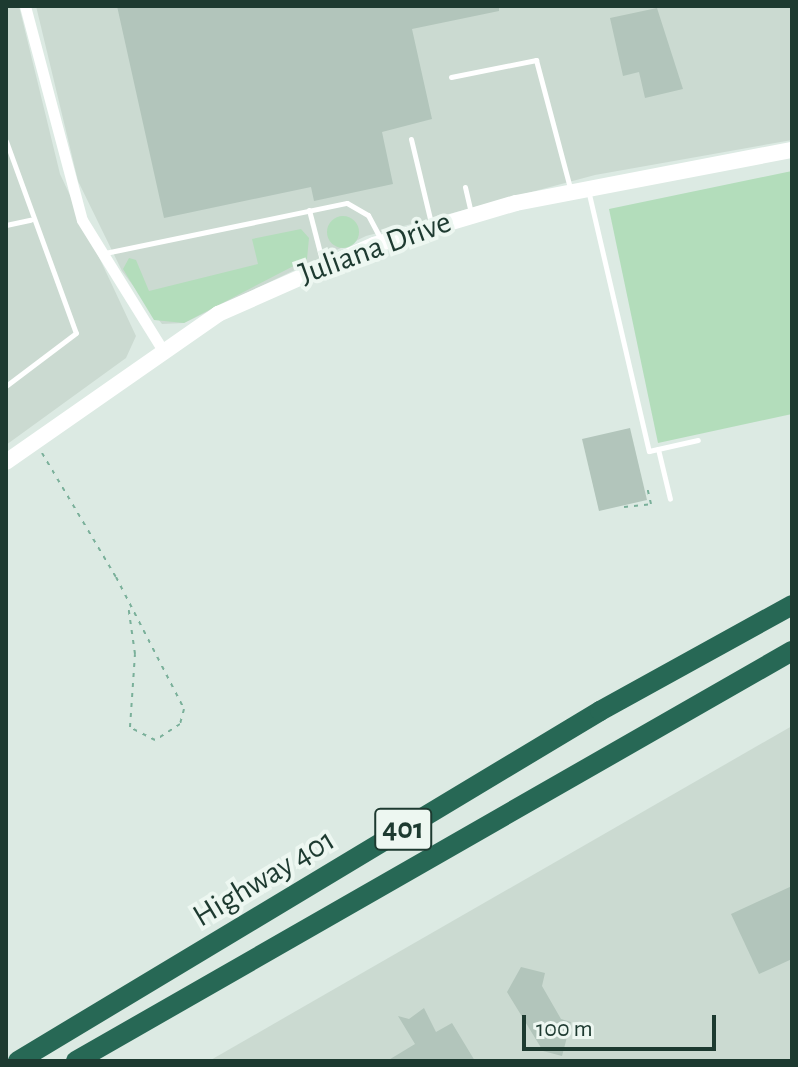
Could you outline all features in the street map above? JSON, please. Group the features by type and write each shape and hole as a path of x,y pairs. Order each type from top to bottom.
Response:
{"highway":[{"name":"Highway 401","path":"18,1061 600,711 792,605"},
{"name":"Highway 401","path":"76,1061 792,651"}],"street":[{"path":"25,6 74,197 101,254 162,349"},
{"name":"Juliana Drive","path":"6,462 162,349 324,265 431,225 471,214 792,150"}],"lane":[{"path":"451,77 536,60 571,193"},
{"path":"411,139 431,225"},
{"path":"6,141 30,220 76,333 6,386"},
{"path":"465,187 471,214"},
{"path":"588,189 634,398 649,451 698,440"},
{"path":"101,254 309,210 359,206 382,242"},
{"path":"309,210 324,265"},
{"path":"6,225 30,220"},
{"path":"658,449 670,499"}],"path":[{"path":"35,442 128,605 184,709 180,724 155,740 130,727 135,654 128,605"},
{"path":"624,507 651,504 647,486"}],"shaded area":[{"path":"6,6 19,6 60,174 136,336 126,358 6,445"},
{"path":"36,6 792,6 792,140 595,175 366,236 184,323 162,324 122,271 78,181"},
{"path":"792,726 792,1061 209,1061"}],"green space":[{"path":"792,171 792,414 658,443 609,209"},
{"path":"343,216 354,221 359,232 354,243 343,248 332,243 327,232 332,221"},
{"path":"301,229 309,238 307,259 184,323 154,320 123,269 129,258 136,260 149,291 258,264 252,239"}],"building":[{"path":"117,6 499,6 499,11 412,29 432,119 382,132 393,184 314,201 311,187 164,218"},
{"path":"657,8 683,89 645,98 639,72 623,76 610,18"},
{"path":"630,428 647,500 599,511 582,439"},
{"path":"792,886 792,959 759,974 731,914"},
{"path":"521,967 545,973 542,986 561,1019 571,1022 562,1056 543,1051 507,992"},
{"path":"424,1008 436,1032 452,1023 475,1061 387,1061 415,1044 398,1016 409,1019"}]}
